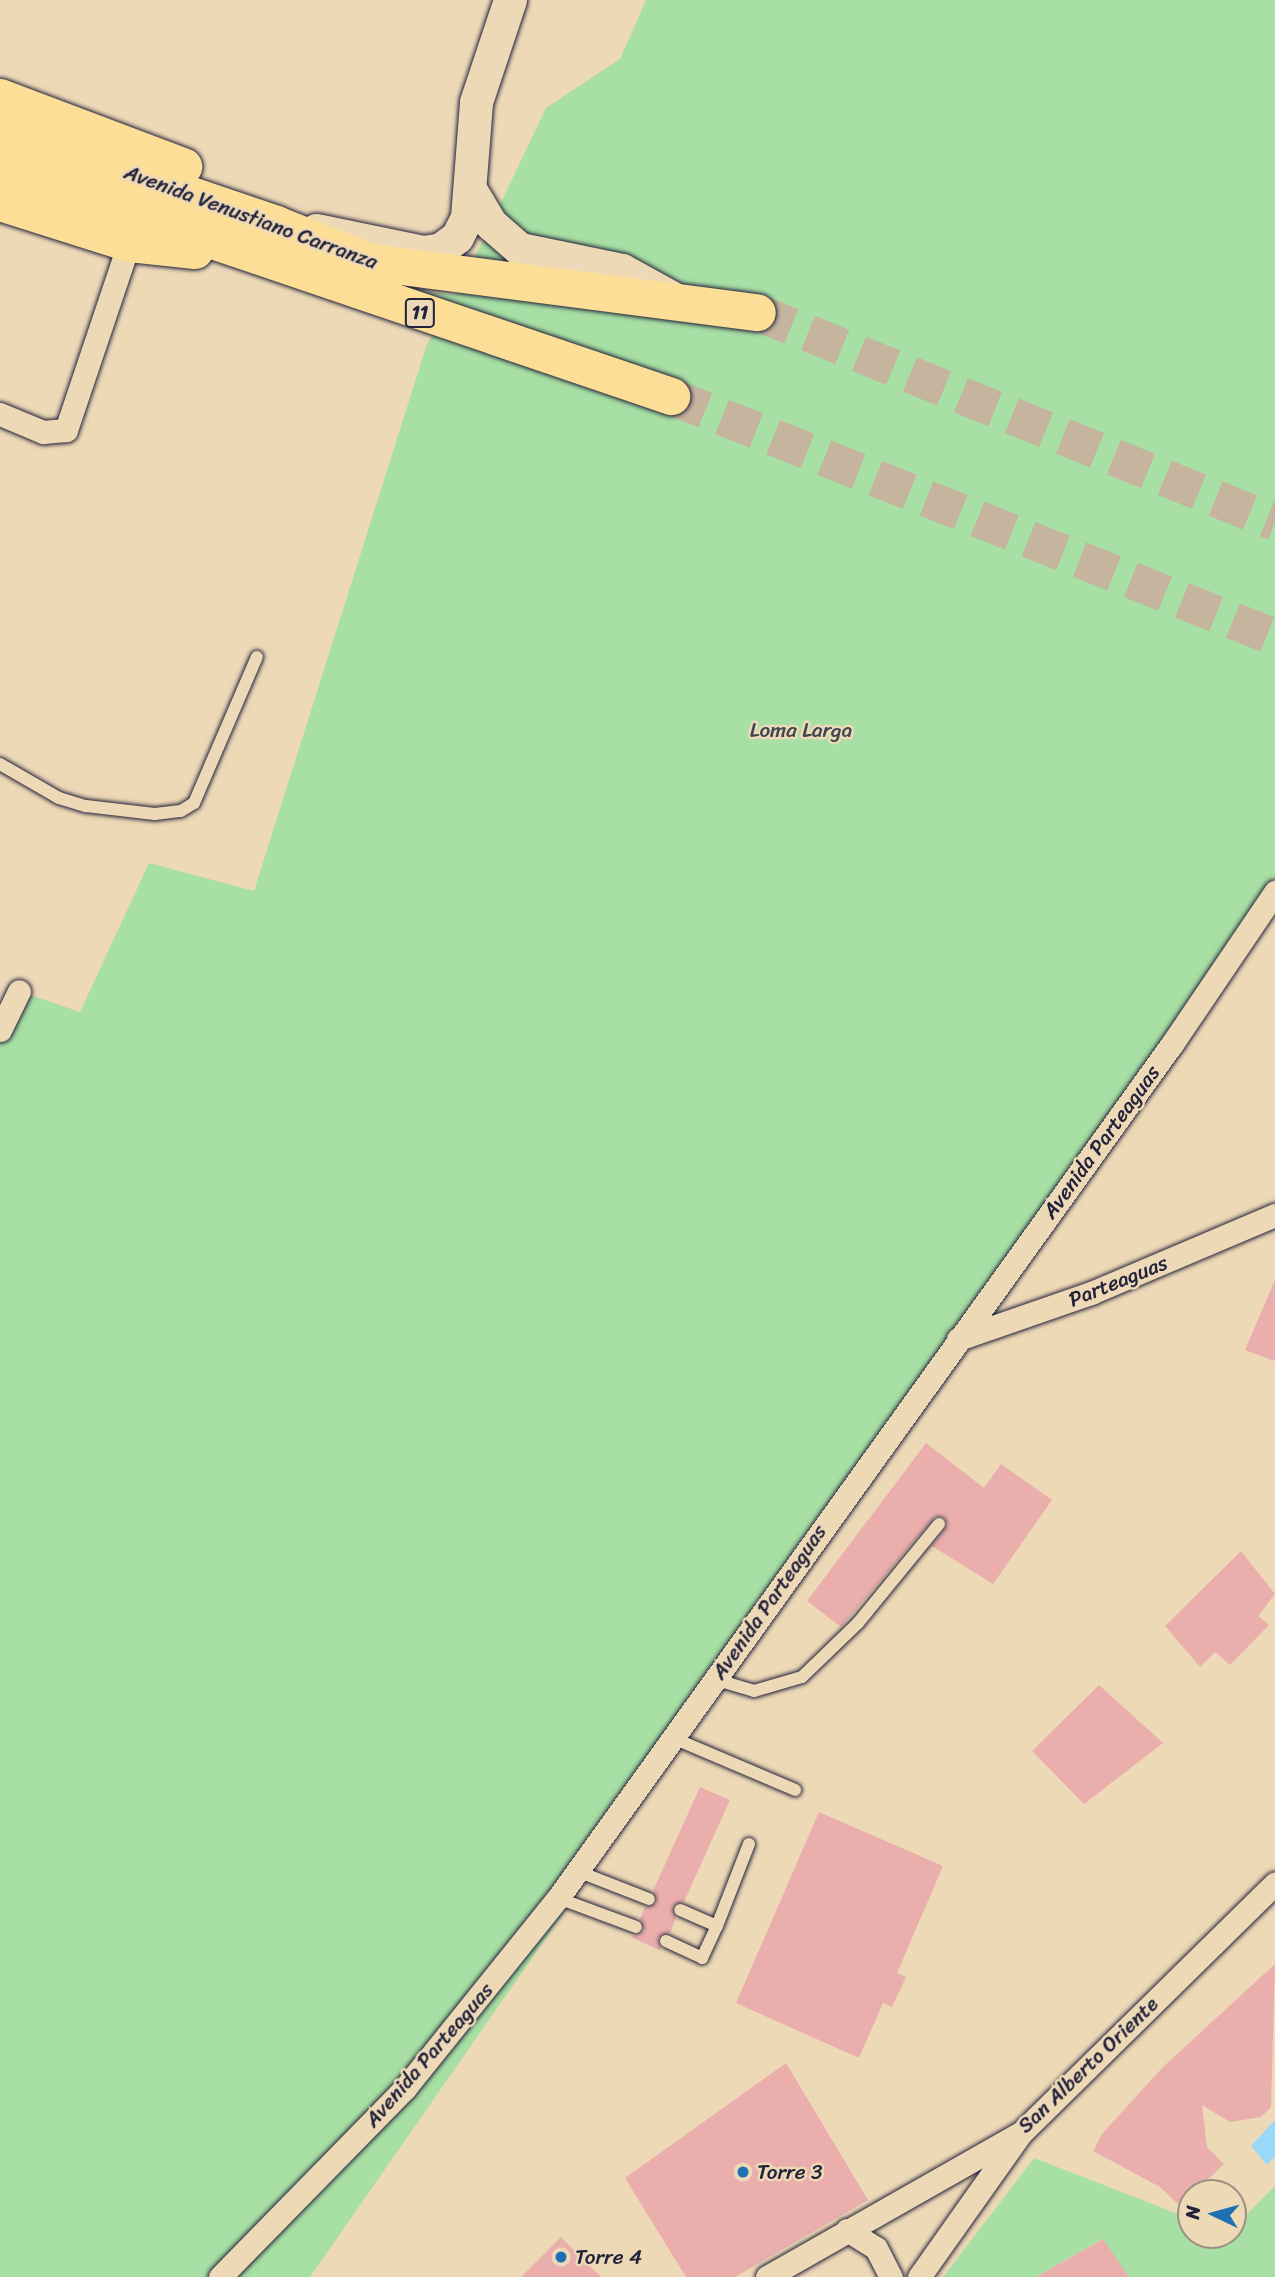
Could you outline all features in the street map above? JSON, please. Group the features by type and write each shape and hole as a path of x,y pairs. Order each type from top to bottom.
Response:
{"main road":[{"path":"0,97 188,168 276,224"},
{"name":"Avenida Venustiano Carranza","path":"0,130 276,224 322,246 411,270 673,298 757,312"},
{"name":"Avenida Venustiano Carranza","path":"0,168 671,396"},
{"path":"0,202 129,243 258,256"}],"street":[{"path":"276,224 433,251 450,244 463,229 470,189 476,102 510,0"},
{"path":"470,189 491,225 520,248 622,270 673,298"},
{"path":"0,414 43,432 66,430 129,243"},
{"name":"Avenida Parteaguas","path":"220,2277 405,2088 558,1898 671,1737 1172,1044 1275,892"},
{"path":"0,1030 19,991"},
{"name":"Parteaguas","path":"958,1339 1091,1293 1275,1215"},
{"name":"San Alberto Oriente","path":"767,2277 1021,2133 1275,1883"},
{"path":"919,2277 1021,2133"},
{"path":"847,2230 876,2248 891,2277"}],"lane":[{"path":"0,764 59,798 86,806 155,814 181,811 194,803 257,657"},
{"path":"714,1679 754,1691 802,1677 858,1623 939,1524"},
{"path":"671,1737 795,1790"},
{"path":"666,1941 702,1958 749,1844"},
{"path":"577,1871 649,1899"},
{"path":"558,1898 636,1927"},
{"path":"680,1910 717,1926"}],"green space":[{"name":"Loma Larga","path":"646,0 1275,0 1275,875 964,1337 310,2277 0,2277 0,1031 19,991 80,1012 149,863 254,891 427,344 448,314 384,288 457,295 546,108 620,59"},
{"path":"1034,2158 1177,2214 1177,2249 1247,2249 1247,2214 1275,2186 1275,2277 1129,2277 1102,2239 1036,2277 943,2277"}],"water":[{"path":"1275,2120 1275,2156 1267,2165 1251,2146"}],"building":[{"path":"1275,1280 1275,1361 1245,1350"},
{"path":"926,1443 984,1488 1001,1464 1052,1500 993,1584 932,1546 948,1525 944,1517 935,1516 841,1627 807,1601"},
{"path":"1241,1551 1275,1594 1258,1616 1269,1625 1230,1665 1215,1652 1200,1667 1165,1626"},
{"path":"1099,1685 1163,1743 1084,1804 1032,1751"},
{"path":"700,1787 730,1800 684,1902 672,1906 676,1918 670,1933 658,1938 661,1951 631,1937 644,1931 640,1919 645,1907 657,1903 653,1891"},
{"path":"819,1812 943,1866 897,1973 906,1977 892,2007 883,2003 859,2058 736,2003"},
{"path":"1275,1964 1271,2107 1261,2117 1230,2122 1202,2105 1207,2147 1224,2164 1208,2179 1177,2179 1177,2203 1160,2187 1093,2151 1102,2134 1163,2067"},
{"name":"Torre 3","path":"786,2063 868,2200 735,2277 686,2277 625,2178"},
{"name":"Torre 4","path":"561,2237 601,2277 521,2277"},
{"path":"1103,2239 1129,2277 1036,2277"}],"tunnel":[{"path":"757,312 1275,522"},
{"path":"671,396 1275,637"}],"place":[{"name":"Torre 3","path":"743,2172"},
{"name":"Torre 4","path":"561,2257"}]}
